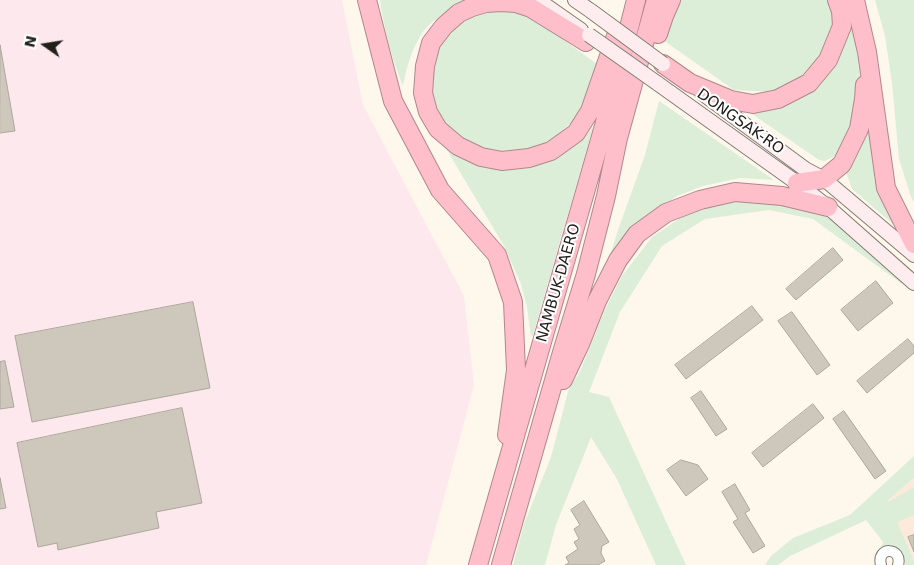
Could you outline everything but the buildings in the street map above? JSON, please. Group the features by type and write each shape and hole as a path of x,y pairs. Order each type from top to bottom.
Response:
{"highway":[{"path":"367,0 394,101 440,190 498,256 513,302 516,370 501,485"},
{"path":"375,0 376,36"},
{"path":"588,38 531,8 516,3 486,4 472,7 459,13 444,26 431,43 426,66 424,93 428,112 438,129 458,146 481,157 502,161 529,158 551,151 576,133 590,111 628,0"},
{"name":"NAMBUK-DAERO","path":"478,565 604,126 636,0"},
{"name":"NAMBUK-DAERO","path":"501,565 586,274 606,196 618,138 656,0"},
{"path":"606,196 670,0"},
{"path":"663,64 690,83 731,100 753,104 778,99 809,83 828,60 842,26 838,0"},
{"path":"855,0 867,52 886,188 914,244"},
{"path":"798,182 824,179 842,164 859,129 864,99 867,52"},
{"path":"539,433 618,260 637,234 666,214 700,200 736,192 782,196 828,207"}],"main road":[{"name":"DONGSAK-RO","path":"538,0 588,38 657,83 798,182 914,284"},
{"name":"DONGSAK-RO","path":"575,0 805,169 824,179 914,255"}],"street":[{"path":"881,565 881,556 889,551 897,554 898,565"}],"shaded area":[{"path":"0,0 342,0 363,105 464,296 474,385 426,565 0,565"},
{"path":"914,478 914,560 887,501"}],"green space":[{"path":"380,0 479,0 454,7 431,23 417,41 407,67 403,86 389,44"},
{"path":"677,0 831,0 834,31 823,54 809,75 772,92 734,90 666,42 672,8"},
{"path":"843,0 847,0 854,29 861,87 856,121 845,147 825,161 819,160 739,105 769,105 831,67 841,53 847,27"},
{"path":"875,0 914,0 914,202 899,159 892,83 885,36"},
{"path":"508,7 530,16 597,64 583,110 579,115 548,144 517,155 485,152 459,140 439,118 431,98 430,61 448,29 476,13"},
{"path":"659,101 774,180 740,178 703,186 677,196 655,212 607,265 645,155"},
{"path":"868,119 884,199 894,225 852,189 846,172 858,150"},
{"path":"593,127 531,337 527,307 521,284 504,246 438,135 505,169 522,169 545,163 567,151 584,139"},
{"path":"752,199 825,215 834,219 904,279 902,284 813,219 769,210 705,219 662,246 620,312 589,392 609,397 686,565 656,565 617,479 591,437 556,525 545,565 513,565 524,524 551,457 569,388 580,372 604,312 622,276 652,237 697,207"},
{"path":"914,456 914,478 887,501 914,487 914,515 897,522 914,560 914,565 906,565 900,552 878,554 883,542 866,520 790,556 778,565 765,565 771,556 793,538 850,515"}]}
